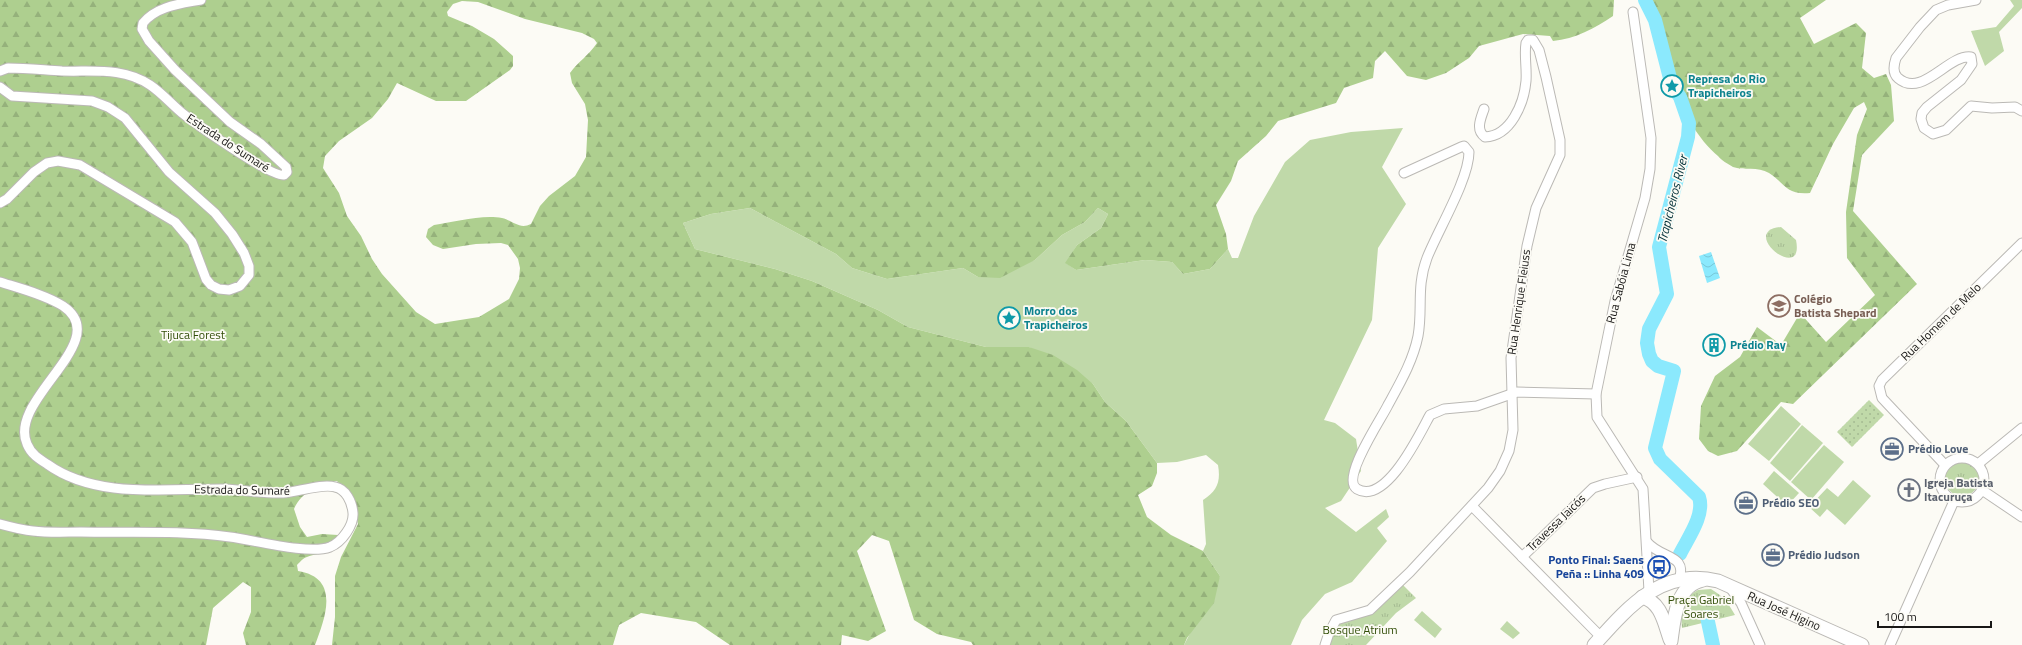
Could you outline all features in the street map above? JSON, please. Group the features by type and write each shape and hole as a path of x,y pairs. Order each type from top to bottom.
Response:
{"street":[{"name":"Estrada do Sumaré","path":"0,71 8,68 91,70 118,72 135,77 151,86 181,113 235,150 272,173 284,174 287,172 286,167 261,144 230,122 212,106 175,70 144,34 143,23 149,15 171,6 201,0"},
{"path":"1976,0 1942,7 1927,18 1896,58 1893,65 1898,78 1905,82 1920,82 1928,79 1962,58 1971,57 1973,60 1971,67 1961,80 1922,113 1921,119 1924,128 1933,134 1940,133 1974,105 1992,108 2017,106"},
{"name":"Rua Sabóia Lima","path":"1634,12 1651,138 1650,169 1645,198 1615,301 1596,394 1597,417 1636,477 1644,496 1647,542 1646,594"},
{"name":"Rua Henrique Fleiuss","path":"1325,645 1336,620 1370,610 1410,572 1488,488 1500,471 1508,451 1513,430 1511,358 1531,227 1536,208 1560,155 1560,140 1549,91 1539,50 1533,40 1528,40 1526,43 1526,81 1523,94 1514,117 1499,133 1485,137 1481,134 1480,126 1484,109"},
{"path":"0,87 12,96 92,101 108,107 125,118 169,172 215,213 232,234 244,253 249,266 249,275 240,286 229,290 219,289 211,285 206,279 192,242 175,222 80,165 58,162 47,164 34,172 7,199 0,203"},
{"path":"1404,173 1464,146 1469,152 1469,160 1460,186 1425,265 1419,291 1418,336 1411,361 1384,414 1359,456 1353,471 1353,485 1357,489 1366,491 1377,488 1387,481 1400,468 1430,415 1436,411 1477,406 1517,392 1596,394"},
{"name":"Rua Homem de Melo","path":"1945,465 1890,407 1880,392 1879,386 1882,380 2022,243"},
{"name":"Estrada do Sumaré","path":"0,282 22,288 63,306 75,321 78,329 76,340 55,376 30,409 26,419 24,432 27,445 34,455 56,470 79,480 117,489 148,491 228,490 284,493 333,486 343,490 353,512 353,521 339,541 331,547 320,549 287,547 237,538 183,532 33,532 0,524"},
{"path":"1978,464 2022,428"},
{"path":"1957,458 1972,460 1978,464 1984,476 1982,490 1969,500 1954,500 1948,497 1940,485 1941,473 1945,465 1950,460 1957,458"},
{"name":"Travessa Jaicós","path":"1522,557 1593,488 1636,477"},
{"path":"1982,490 2022,517"},
{"path":"1890,645 1954,500"},
{"path":"1472,506 1522,557 1598,641 1646,594 1658,608 1671,643"},
{"path":"1647,542 1656,551 1674,559 1680,564 1682,570 1671,612 1671,643"},
{"path":"1671,643 1675,616 1684,592 1695,582 1705,579"},
{"name":"Rua José Higino","path":"1646,594 1679,580 1705,579 1729,586 1862,645"},
{"path":"1729,586 1741,603 1760,645"}],"green space":[{"name":"Tijuca Forest","path":"0,0 1614,0 1613,16 1584,32 1569,38 1553,41 1550,36 1523,34 1479,46 1469,58 1446,73 1426,80 1407,76 1385,51 1375,61 1373,78 1344,88 1336,103 1278,121 1266,136 1238,161 1231,181 1216,205 1226,234 1228,249 1210,269 1183,274 1172,262 1145,260 1076,270 1065,263 1077,245 1101,228 1108,214 1098,208 1085,222 1062,235 1035,260 1000,278 978,277 963,268 887,279 852,268 836,254 750,208 711,214 683,223 695,249 775,269 812,281 878,310 908,327 986,347 1029,347 1053,355 1077,370 1093,384 1105,402 1126,421 1157,463 1157,473 1152,486 1138,495 1147,517 1171,535 1203,551 1220,576 1214,603 1187,638 1184,645 973,645 971,642 937,634 914,620 889,541 872,535 857,551 886,631 868,641 842,635 841,645 730,645 696,622 641,613 619,625 613,645 332,645 335,617 335,576 341,557 358,524 352,499 337,481 312,489 302,497 294,509 300,527 307,537 322,534 338,535 337,542 332,550 312,555 302,560 297,565 298,571 311,575 320,582 325,590 326,600 323,623 315,645 246,645 243,633 251,612 251,587 243,582 213,608 206,645 0,645","holes":["462,1 478,2 525,19 582,33 594,39 597,43 570,73 572,83 585,104 588,120 586,157 575,176 549,196 540,206 531,224 527,226 519,225 502,218 486,217 434,225 428,229 426,237 433,245 443,249 476,244 501,243 508,245 518,259 520,268 519,279 509,299 479,317 435,324 416,312 382,274 372,259 361,236 347,216 339,193 323,168 325,156 339,141 372,118 388,99 397,83 436,101 466,101 510,70 513,66 513,56 494,39 472,26 448,16 447,12 453,4"]},
{"path":"1642,0 1826,0 1800,18 1814,44 1856,23 1866,33 1862,68 1874,78 1886,74 1891,85 1894,121 1862,155 1853,211 1917,284 1793,404 1781,402 1737,451 1718,456 1708,451 1699,439 1701,406 1715,376 1740,357 1757,327 1781,345 1800,313 1826,342 1875,295 1847,258 1846,212 1857,135 1867,109 1864,102 1854,108 1833,144 1810,193 1802,193 1791,190 1765,171 1733,167 1711,150 1692,125 1677,88 1668,80 1664,49 1660,34"},
{"path":"2010,0 2022,0 2022,8 1999,32 2004,51 1985,66 1971,31 1996,27 2014,6"},
{"path":"1403,128 1382,167 1406,204 1378,248 1372,320 1324,420 1335,423 1356,439 1361,471 1341,501 1325,508 1356,532 1386,509 1389,517 1377,528 1387,541 1352,582 1325,594 1302,620 1291,645 1184,645 1220,576 1203,551 1206,544 1203,500 1212,493 1217,486 1219,476 1218,465 1206,455 1177,462 1157,463 1126,421 1105,402 1093,384 1029,347 986,347 908,327 878,310 812,281 775,269 695,249 683,223 711,214 750,208 836,254 852,268 887,279 963,268 978,277 1035,260 1062,235 1085,222 1098,208 1108,214 1101,228 1077,245 1066,263 1076,270 1145,260 1172,262 1183,274 1210,269 1228,249 1232,258 1238,258 1254,216 1285,162 1310,140 1351,132"},
{"path":"1781,227 1796,240 1796,253 1791,258 1784,257 1775,252 1769,245 1766,237 1769,231"},
{"path":"1869,400 1884,415 1852,447 1837,432"},
{"path":"1781,406 1801,424 1769,461 1748,444"},
{"path":"1802,425 1823,443 1790,481 1770,463"},
{"path":"1824,445 1844,462 1811,500 1791,482"},
{"path":"1959,462 1965,462 1974,467 1978,473 1978,485 1974,491 1965,496 1959,496 1950,491 1945,482 1945,476 1950,467"},
{"path":"1774,471 1799,493 1787,506 1763,484"},
{"path":"1853,480 1871,496 1845,525 1827,509 1820,517 1809,507 1827,488 1838,497"},
{"name":"Bosque Atrium","path":"1401,583 1416,598 1396,613 1366,645 1330,645 1327,642 1336,621 1366,614"},
{"name":"Praça Gabriel Soares","path":"1711,589 1725,600 1735,615 1682,628 1681,616 1686,597 1698,590"},
{"path":"1422,611 1442,629 1435,638 1414,620"},
{"path":"1507,621 1520,633 1513,639 1500,629"}],"water":[{"path":"1711,252 1720,278 1707,283 1699,256"}],"waterway":[{"name":"Trapicheiros River","path":"1645,0 1655,20 1672,86 1680,97 1689,123 1688,137 1659,247 1667,294 1649,329 1647,343 1652,361 1658,366 1674,371 1655,448 1660,459 1699,497 1700,511 1698,519 1680,554"},
{"name":"Trapicheiros River","path":"1707,617 1713,645"}],"place":[{"name":"Represa do Rio Trapicheiros","path":"1672,86"},
{"name":"Colégio Batista Shepard","path":"1779,306"},
{"name":"Morro dos Trapicheiros","path":"1009,318"},
{"name":"Prédio Ray","path":"1714,345"},
{"name":"Prédio Love","path":"1892,449"},
{"name":"Igreja Batista Itacuruça","path":"1909,490"},
{"name":"Prédio SEO","path":"1746,503"},
{"name":"Prédio Judson","path":"1773,555"},
{"name":"Ponto Final: Saens Peña :: Linha 409","path":"1659,567"}]}
